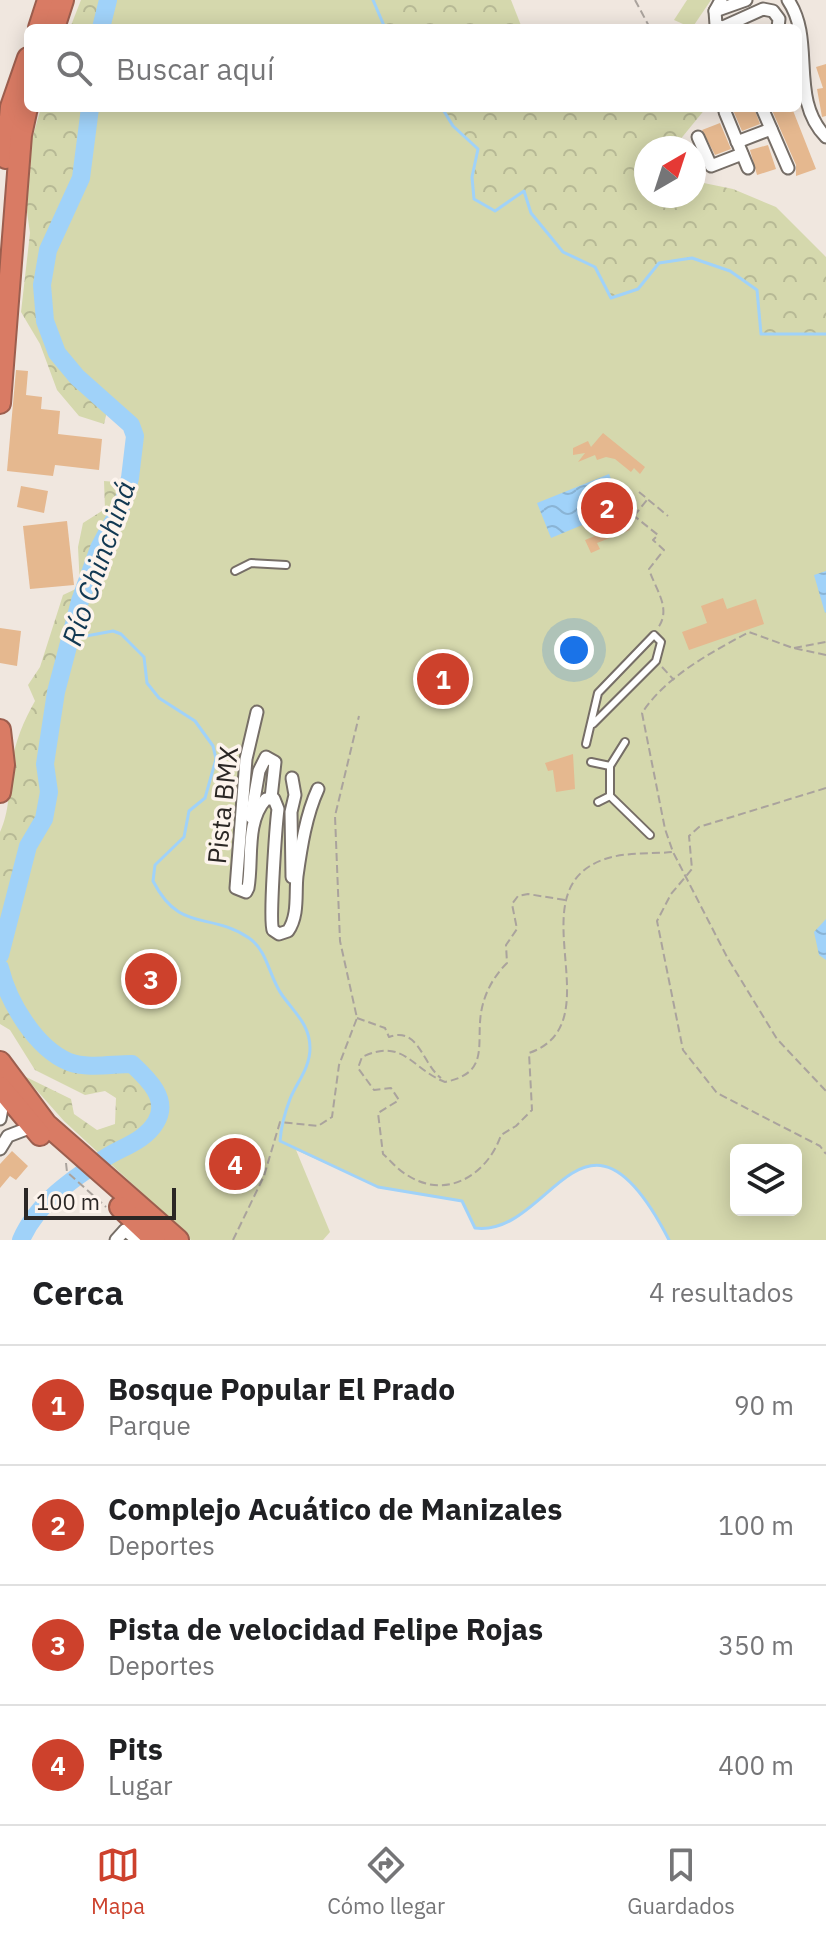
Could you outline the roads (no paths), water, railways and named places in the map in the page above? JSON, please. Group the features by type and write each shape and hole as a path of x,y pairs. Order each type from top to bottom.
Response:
{"highway":[{"path":"40,24 48,0"},
{"path":"55,24 63,0"},
{"path":"0,229 11,107 24,70"},
{"path":"0,403 21,135 26,112"},
{"path":"0,730 4,765 0,792"},
{"path":"0,1062 73,1163"},
{"path":"0,1089 37,1133 155,1240"},
{"path":"121,1206 178,1240"}],"street":[{"path":"718,5 746,0"},
{"path":"788,0 798,24"},
{"path":"730,24 763,9 773,11 779,19 778,24"},
{"path":"802,62 807,103 826,137"},
{"path":"725,112 748,168"},
{"path":"764,112 788,168"},
{"path":"706,155 711,166 771,129"},
{"name":"Pista BMX","path":"257,712 246,759 235,881 236,888 246,892 251,870 253,800 261,765 266,757 275,762 271,798 278,809 274,898 269,919 273,930 279,934 288,931 294,920 310,807 318,789"},
{"name":"Pista BMX","path":"292,778 295,795 291,812 292,876 296,889"},
{"name":"Pista BMX","path":"251,842 258,808 271,798"},
{"path":"0,1089 3,1103 0,1119"},
{"path":"0,1149 4,1132 22,1128 37,1133"},
{"path":"116,1240 125,1230 137,1240"}],"lane":[{"path":"235,571 251,563 286,565"},
{"path":"586,744 598,693 654,635 661,642 656,661 593,724"},
{"path":"625,742 610,766 610,796 650,835"},
{"path":"591,762 610,766"},
{"path":"598,802 610,796"}],"water":[{"path":"609,474 623,508 551,538 537,503"},
{"path":"826,571 826,612 825,613 814,575"},
{"path":"826,919 826,960 819,955 814,932"}],"waterway":[{"name":"Río Chinchiná","path":"102,24 108,0"},
{"path":"373,0 383,24"},
{"name":"Río Chinchiná","path":"0,955 28,846 44,819 49,792 45,764 56,692 80,601 99,548 123,503 130,478 135,436 131,425 77,377 57,353 45,321 42,285 48,250 81,178 89,112"},
{"path":"444,112 453,126 478,149 472,177 474,199 495,211 524,191 531,213 563,252 595,267 611,298 638,289 659,263 692,258 730,271 757,290 761,334 826,334"},
{"path":"70,639 113,631 121,634 144,657 147,683 159,698 195,721 213,746 216,759 205,798 189,811 184,837 155,865 153,881 163,898 185,915 235,930 255,943 282,995 305,1026 309,1055 288,1104 280,1141 378,1187 462,1201 475,1228 502,1225 569,1176 590,1166 614,1170 639,1192 669,1240"},
{"name":"Río Chinchiná","path":"0,968 16,1009 45,1046 76,1064 132,1064 155,1090 160,1105 156,1122 146,1134 68,1183 36,1215 21,1240"}],"place":[{"name":"Complejo Acuático de Manizales","path":"607,508"},
{"name":"Bosque Popular El Prado","path":"443,679"},
{"name":"Pista de velocidad Felipe Rojas","path":"151,979"},
{"name":"Pits","path":"235,1164"}]}
